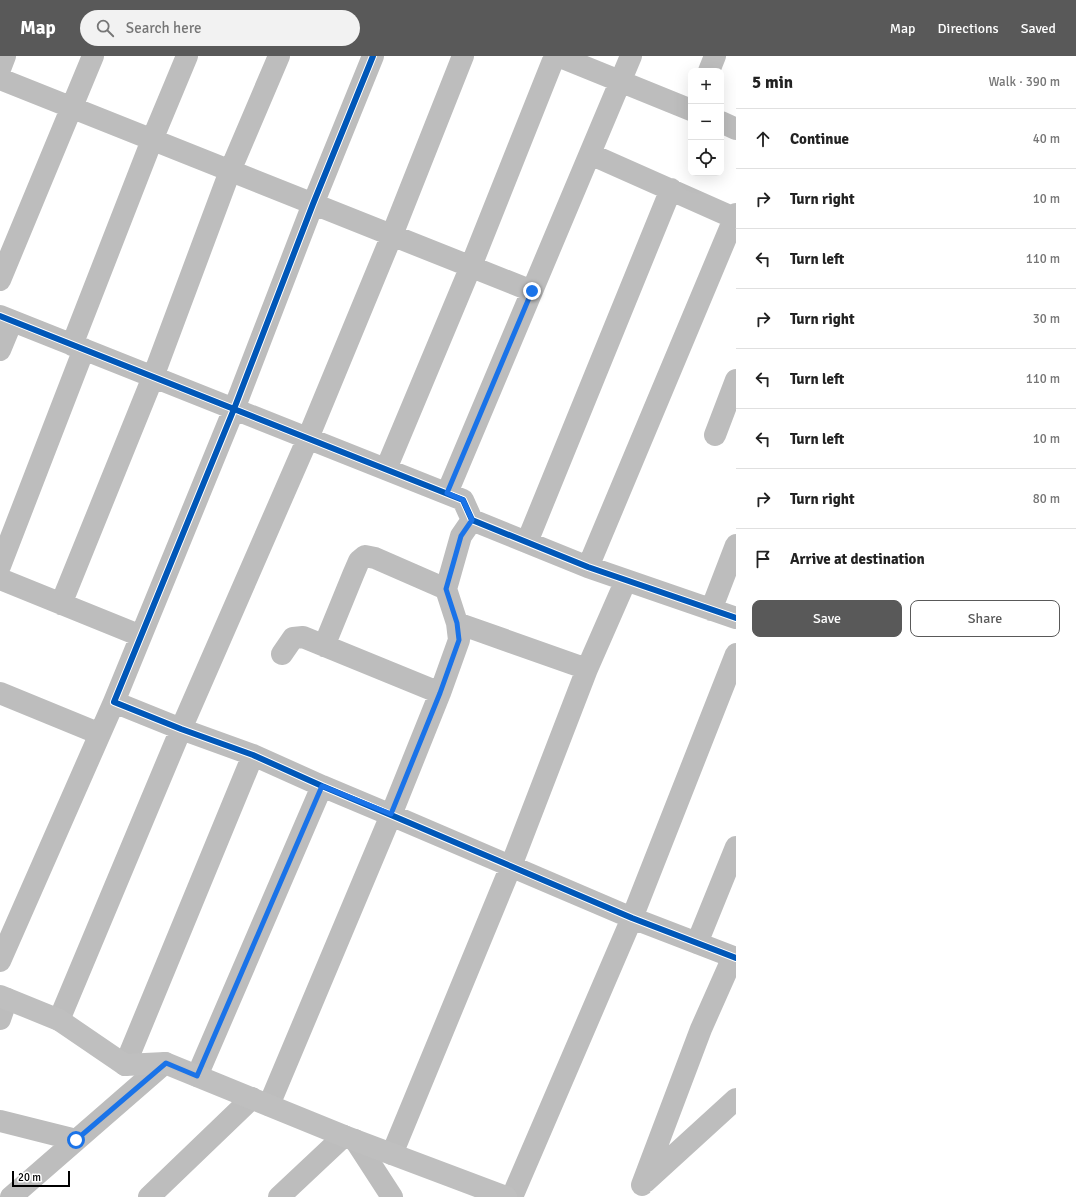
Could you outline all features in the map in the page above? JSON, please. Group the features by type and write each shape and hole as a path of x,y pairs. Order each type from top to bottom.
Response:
{"street":[{"path":"0,69 5,56"},
{"path":"0,280 93,56"},
{"path":"0,566 152,140 187,56"},
{"path":"61,604 153,377 230,170 279,56"},
{"path":"0,961 114,702 234,408 313,204 373,56"},
{"path":"59,1020 181,729 308,438 392,235 463,56"},
{"path":"386,469 471,266 552,63 558,56 688,109"},
{"path":"447,493 631,56"},
{"path":"710,68 715,56"},
{"path":"0,79 532,291"},
{"path":"724,123 736,129"},
{"path":"588,567 735,216 590,154"},
{"path":"528,542 671,189"},
{"path":"0,350 6,319 447,493 463,500 472,520 588,567 736,618"},
{"path":"715,435 736,380"},
{"path":"149,1197 261,1102 391,814 440,693 459,640 457,623 446,589 461,536 472,520"},
{"path":"711,610 736,545"},
{"path":"324,646 359,561 365,556 375,558 446,589"},
{"path":"0,579 141,636"},
{"path":"392,1154 510,866 588,669 626,580"},
{"path":"457,623 588,669"},
{"path":"282,654 293,638 303,637 440,693"},
{"path":"512,1197 632,918 736,654"},
{"path":"0,693 100,734"},
{"path":"114,702 181,729 253,755 322,786 391,814 632,918 734,957 701,1029 637,1191"},
{"path":"125,1065 253,755"},
{"path":"197,1076 322,786"},
{"path":"697,943 736,847"},
{"path":"2,1005 59,1020 125,1065 166,1063 350,1138 506,1197"},
{"path":"23,1193 76,1140 166,1063"},
{"path":"637,1191 736,1099"},
{"path":"0,1121 76,1140"},
{"path":"279,1197 350,1138"},
{"path":"350,1138 392,1197"}],"cycle path":[{"path":"373,56 313,204 234,409 114,702 181,729 253,755 322,786 632,918 736,958"},
{"path":"0,316 463,500 472,520 588,567 736,618"}],"route":[{"path":"76,1140 166,1063 197,1076 322,786 391,814 440,693 459,640 457,623 446,589 461,536 472,520 463,500 447,493 532,291"}]}
